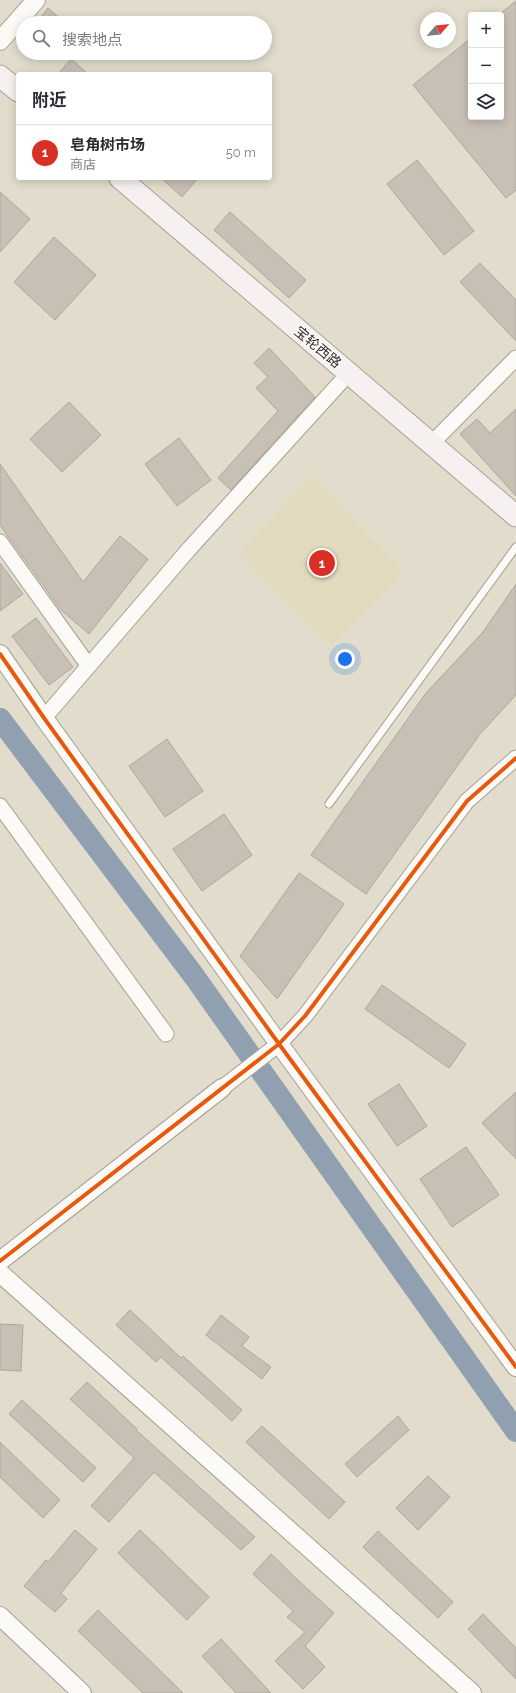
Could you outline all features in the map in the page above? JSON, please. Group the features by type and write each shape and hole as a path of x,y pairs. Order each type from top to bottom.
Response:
{"main road":[{"path":"0,76 16,89"},
{"name":"宝轮西路","path":"122,180 516,516"}],"street":[{"path":"22,16 36,0"},
{"path":"0,41 16,23"},
{"path":"432,444 516,358"},
{"path":"44,718 190,548 348,373"},
{"path":"0,542 88,665"},
{"path":"0,654 273,1049 516,1367"},
{"path":"0,1261 273,1049 305,1016 467,801 516,758"},
{"path":"0,806 166,1034"},
{"path":"0,1273 472,1693"},
{"path":"0,1616 82,1693"}],"lane":[{"path":"329,804 516,547"}],"shaded area":[{"path":"312,475 403,573 332,646 239,554"}],"building":[{"path":"516,1 516,190 506,198 413,85 468,40 468,120 504,120 504,12 502,12"},
{"path":"48,8 57,16 42,16"},
{"path":"70,60 72,60 86,72 60,72"},
{"path":"417,160 474,231 444,255 387,184"},
{"path":"163,180 196,180 182,197"},
{"path":"0,192 30,219 0,252"},
{"path":"230,212 306,280 289,298 214,230"},
{"path":"54,237 96,275 55,320 14,282"},
{"path":"480,263 516,300 516,341 460,282"},
{"path":"269,348 315,397 231,490 218,478 278,411 256,388 268,377 254,363"},
{"path":"69,402 101,435 62,472 30,439"},
{"path":"516,409 516,496 460,434 477,419 490,433"},
{"path":"179,438 211,480 177,506 145,464"},
{"path":"0,464 83,582 120,536 148,559 89,634 61,610 0,525"},
{"path":"0,563 23,594 0,611"},
{"path":"516,584 516,695 480,734 366,894 311,855 426,693 483,632"},
{"path":"36,618 73,667 49,685 12,636"},
{"path":"167,739 203,791 165,817 129,766"},
{"path":"224,814 252,855 202,891 173,849"},
{"path":"299,873 344,904 277,999 240,956"},
{"path":"382,985 466,1044 449,1068 365,1009"},
{"path":"399,1084 427,1126 397,1146 368,1104"},
{"path":"516,1092 516,1159 482,1123"},
{"path":"466,1147 499,1195 452,1227 420,1179"},
{"path":"130,1310 181,1358 183,1356 242,1410 232,1421 161,1357 156,1362 116,1325"},
{"path":"221,1315 249,1337 242,1346 271,1367 262,1379 206,1335"},
{"path":"0,1324 23,1325 21,1371 0,1370"},
{"path":"87,1382 137,1429 136,1430 255,1537 241,1550 154,1472 109,1522 91,1506 134,1458 70,1399"},
{"path":"22,1400 96,1468 83,1482 9,1414"},
{"path":"398,1416 409,1430 357,1477 345,1464"},
{"path":"262,1426 345,1502 329,1519 246,1442"},
{"path":"0,1442 60,1500 43,1518 0,1477"},
{"path":"428,1476 450,1497 418,1530 396,1508"},
{"path":"75,1530 97,1549 61,1593 67,1599 55,1612 24,1586 46,1560 48,1562"},
{"path":"140,1530 209,1597 187,1620 118,1553"},
{"path":"378,1531 453,1602 438,1618 363,1547"},
{"path":"271,1554 334,1613 305,1646 325,1667 303,1689 275,1661 305,1632 287,1617 293,1611 253,1574"},
{"path":"98,1610 183,1693 143,1693 78,1631"},
{"path":"483,1614 516,1648 516,1679 468,1629"},
{"path":"221,1639 271,1693 236,1693 202,1656"}],"waterway":[{"path":"0,719 194,976 516,1431"}],"cycle path":[{"path":"0,654 44,718 279,1044 516,1367"},
{"path":"0,1261 279,1044 305,1016 467,801 516,758"}],"place":[{"name":"皂角树市场","path":"322,563"}]}
